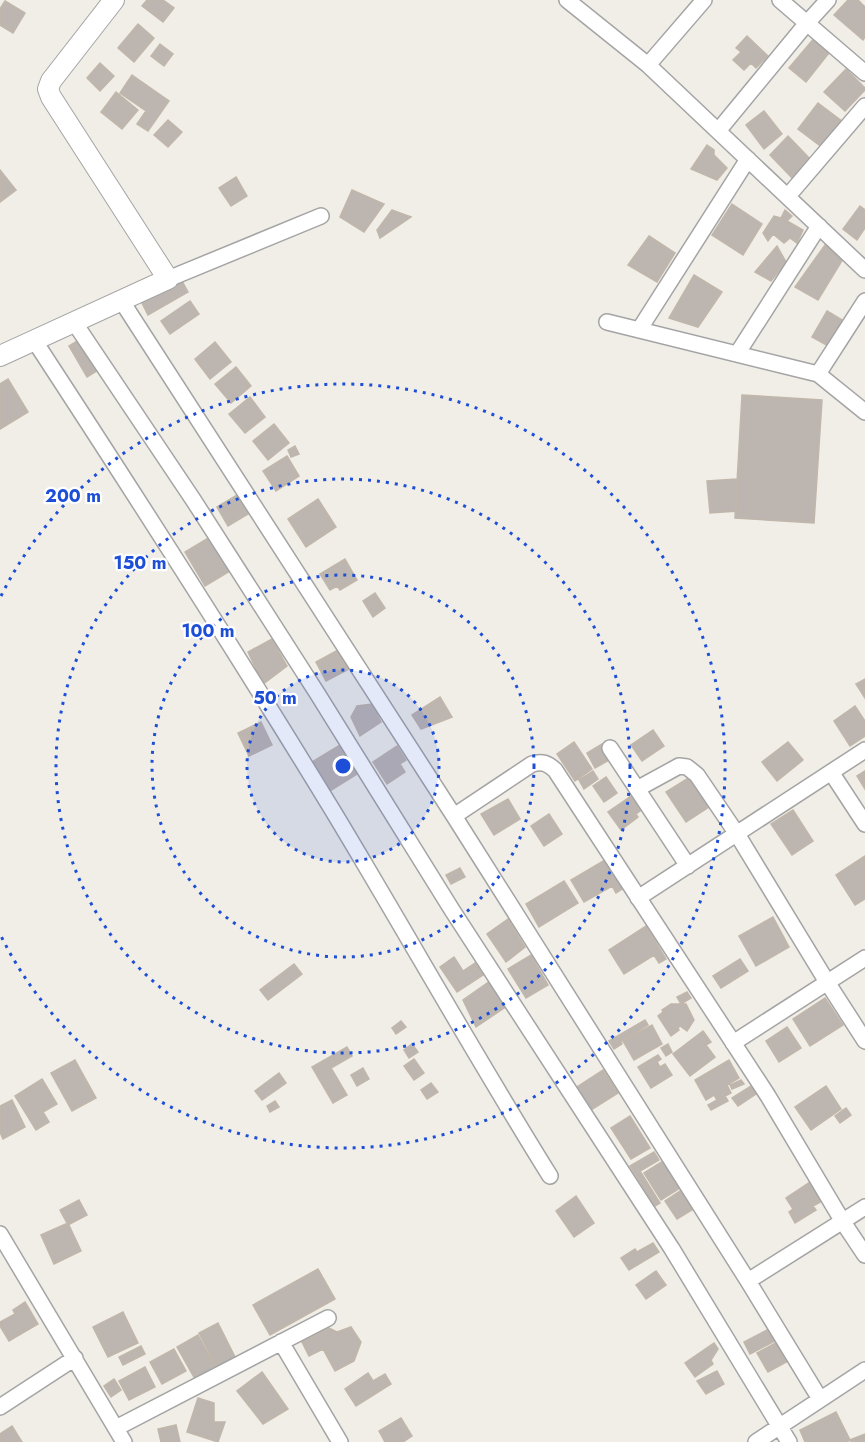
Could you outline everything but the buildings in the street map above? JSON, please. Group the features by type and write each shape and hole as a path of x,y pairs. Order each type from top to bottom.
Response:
{"street":[{"path":"114,0 51,81 48,89 168,279"},
{"path":"648,65 704,0"},
{"path":"780,0 865,74"},
{"path":"718,131 828,0"},
{"path":"573,2 648,65 865,270"},
{"path":"788,196 865,106"},
{"path":"639,330 748,159"},
{"path":"0,356 168,279 321,216"},
{"path":"737,354 819,226"},
{"path":"121,300 454,816 820,1399"},
{"path":"818,374 865,301"},
{"path":"74,322 249,587 452,910 672,1249 789,1442"},
{"path":"607,322 818,374 865,412"},
{"path":"34,340 132,490 332,810 550,1176"},
{"path":"610,748 688,866"},
{"path":"638,898 865,750"},
{"path":"454,816 532,764 541,762 555,770 768,1096 865,1255"},
{"path":"638,789 679,766 687,767 697,776 737,834 865,1041"},
{"path":"831,772 865,824"},
{"path":"733,1043 865,958"},
{"path":"748,1281 865,1207"},
{"path":"0,1234 124,1442"},
{"path":"116,1428 328,1318"},
{"path":"281,1342 340,1442"},
{"path":"0,1407 75,1359"},
{"path":"756,1442 865,1370"}]}
